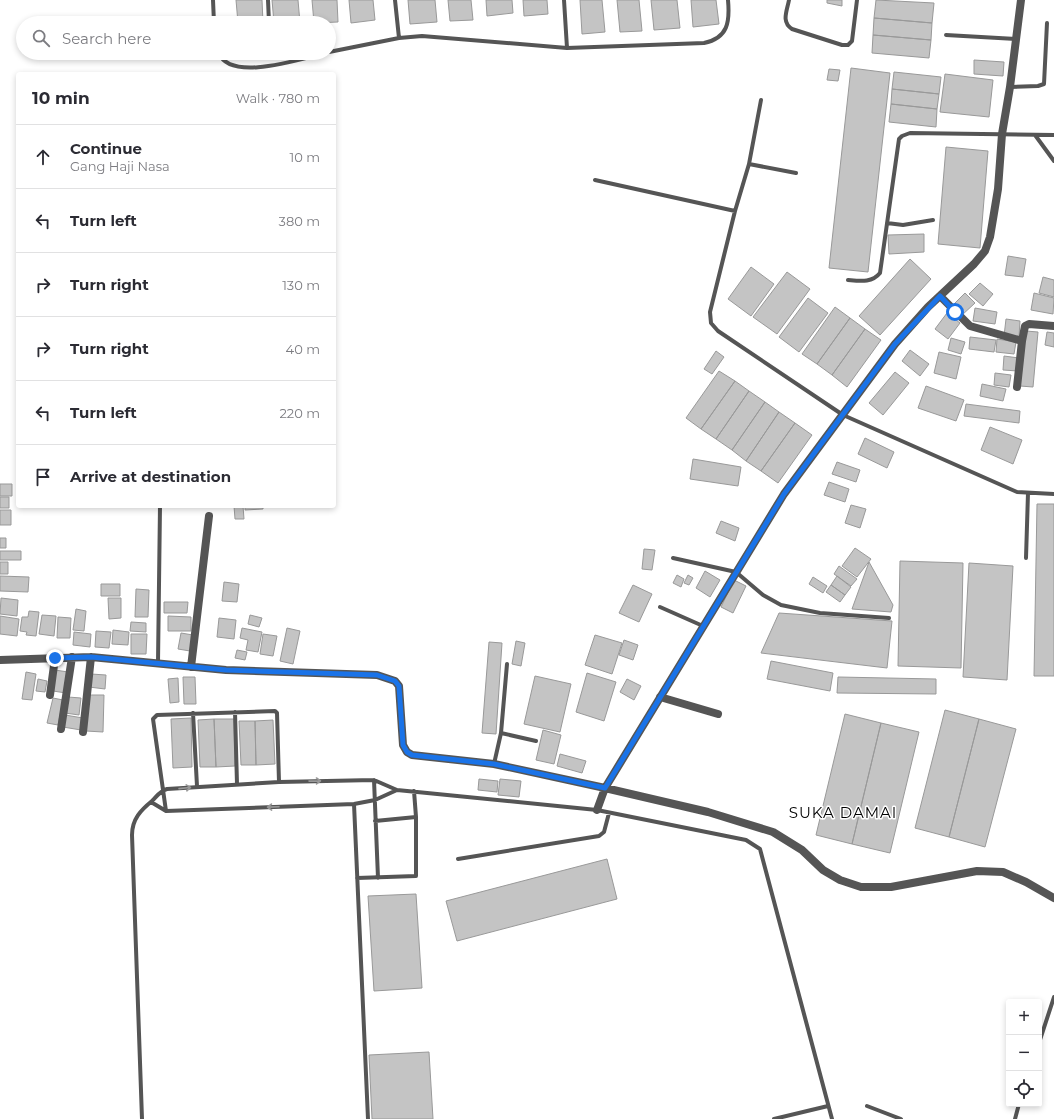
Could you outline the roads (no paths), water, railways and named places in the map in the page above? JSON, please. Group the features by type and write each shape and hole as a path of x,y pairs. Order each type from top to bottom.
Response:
{"street":[{"path":"596,810 605,788 784,494 895,344 940,296 978,259 990,237 998,189 1002,134 1010,87 1021,0"},
{"path":"940,296 970,326 1022,341"},
{"path":"1017,387 1025,326 1029,324 1054,326"},
{"path":"191,667 209,516"},
{"path":"61,729 72,657"},
{"path":"83,732 91,657"},
{"path":"0,660 91,657 158,662 191,667 371,674 397,683 400,690 403,745 407,752 412,755 494,764 708,812 773,832 802,850 823,870 840,880 861,887 891,887 977,871 1003,872 1026,882 1054,898"},
{"path":"50,695 55,658"},
{"path":"660,697 718,714"}],"lane":[{"path":"213,0 214,16"},
{"path":"268,0 269,16"},
{"path":"395,0 399,38"},
{"path":"564,0 567,48"},
{"path":"336,51 399,38 422,36 567,48 704,43 715,41 726,31 729,11 728,0"},
{"path":"789,0 785,18 787,25 792,29 842,45 848,45 852,41 857,0"},
{"path":"1010,87 1038,86 1044,84 1047,23"},
{"path":"946,35 1016,39"},
{"path":"225,60 229,64 244,68 263,67 294,60"},
{"path":"761,100 749,164 735,211 710,312 711,323 718,331 843,415 880,430 1017,492 1054,494"},
{"path":"848,280 864,281 873,279 880,273 899,139 902,136 910,133 1054,135"},
{"path":"1035,135 1054,161"},
{"path":"749,164 796,173"},
{"path":"595,180 735,211"},
{"path":"887,223 903,224 933,220"},
{"path":"1026,558 1028,493"},
{"path":"158,662 160,508"},
{"path":"673,558 736,572 763,595 781,605 820,613 889,618"},
{"path":"660,607 703,626"},
{"path":"494,764 501,733 507,664"},
{"path":"166,811 153,719 157,715 272,710 277,713 279,782"},
{"path":"235,712 237,784"},
{"path":"193,713 197,786"},
{"path":"501,733 536,741"},
{"path":"374,780 378,878"},
{"path":"142,1119 132,835 135,819 144,807 163,790 197,786 279,782 374,780 398,790 596,810 746,840 760,849 832,1119"},
{"path":"151,802 166,811 354,804 375,800 398,790"},
{"path":"357,878 416,876 416,817 414,791"},
{"path":"354,804 368,1119"},
{"path":"458,859 599,836 604,832 609,813"},
{"path":"375,821 416,817"},
{"path":"1042,1035 1054,997"},
{"path":"774,1119 828,1106"},
{"path":"867,1106 901,1119"},
{"path":"1015,1119 1018,1107"}],"district":[{"name":"SUKA DAMAI","path":"843,812"}]}
